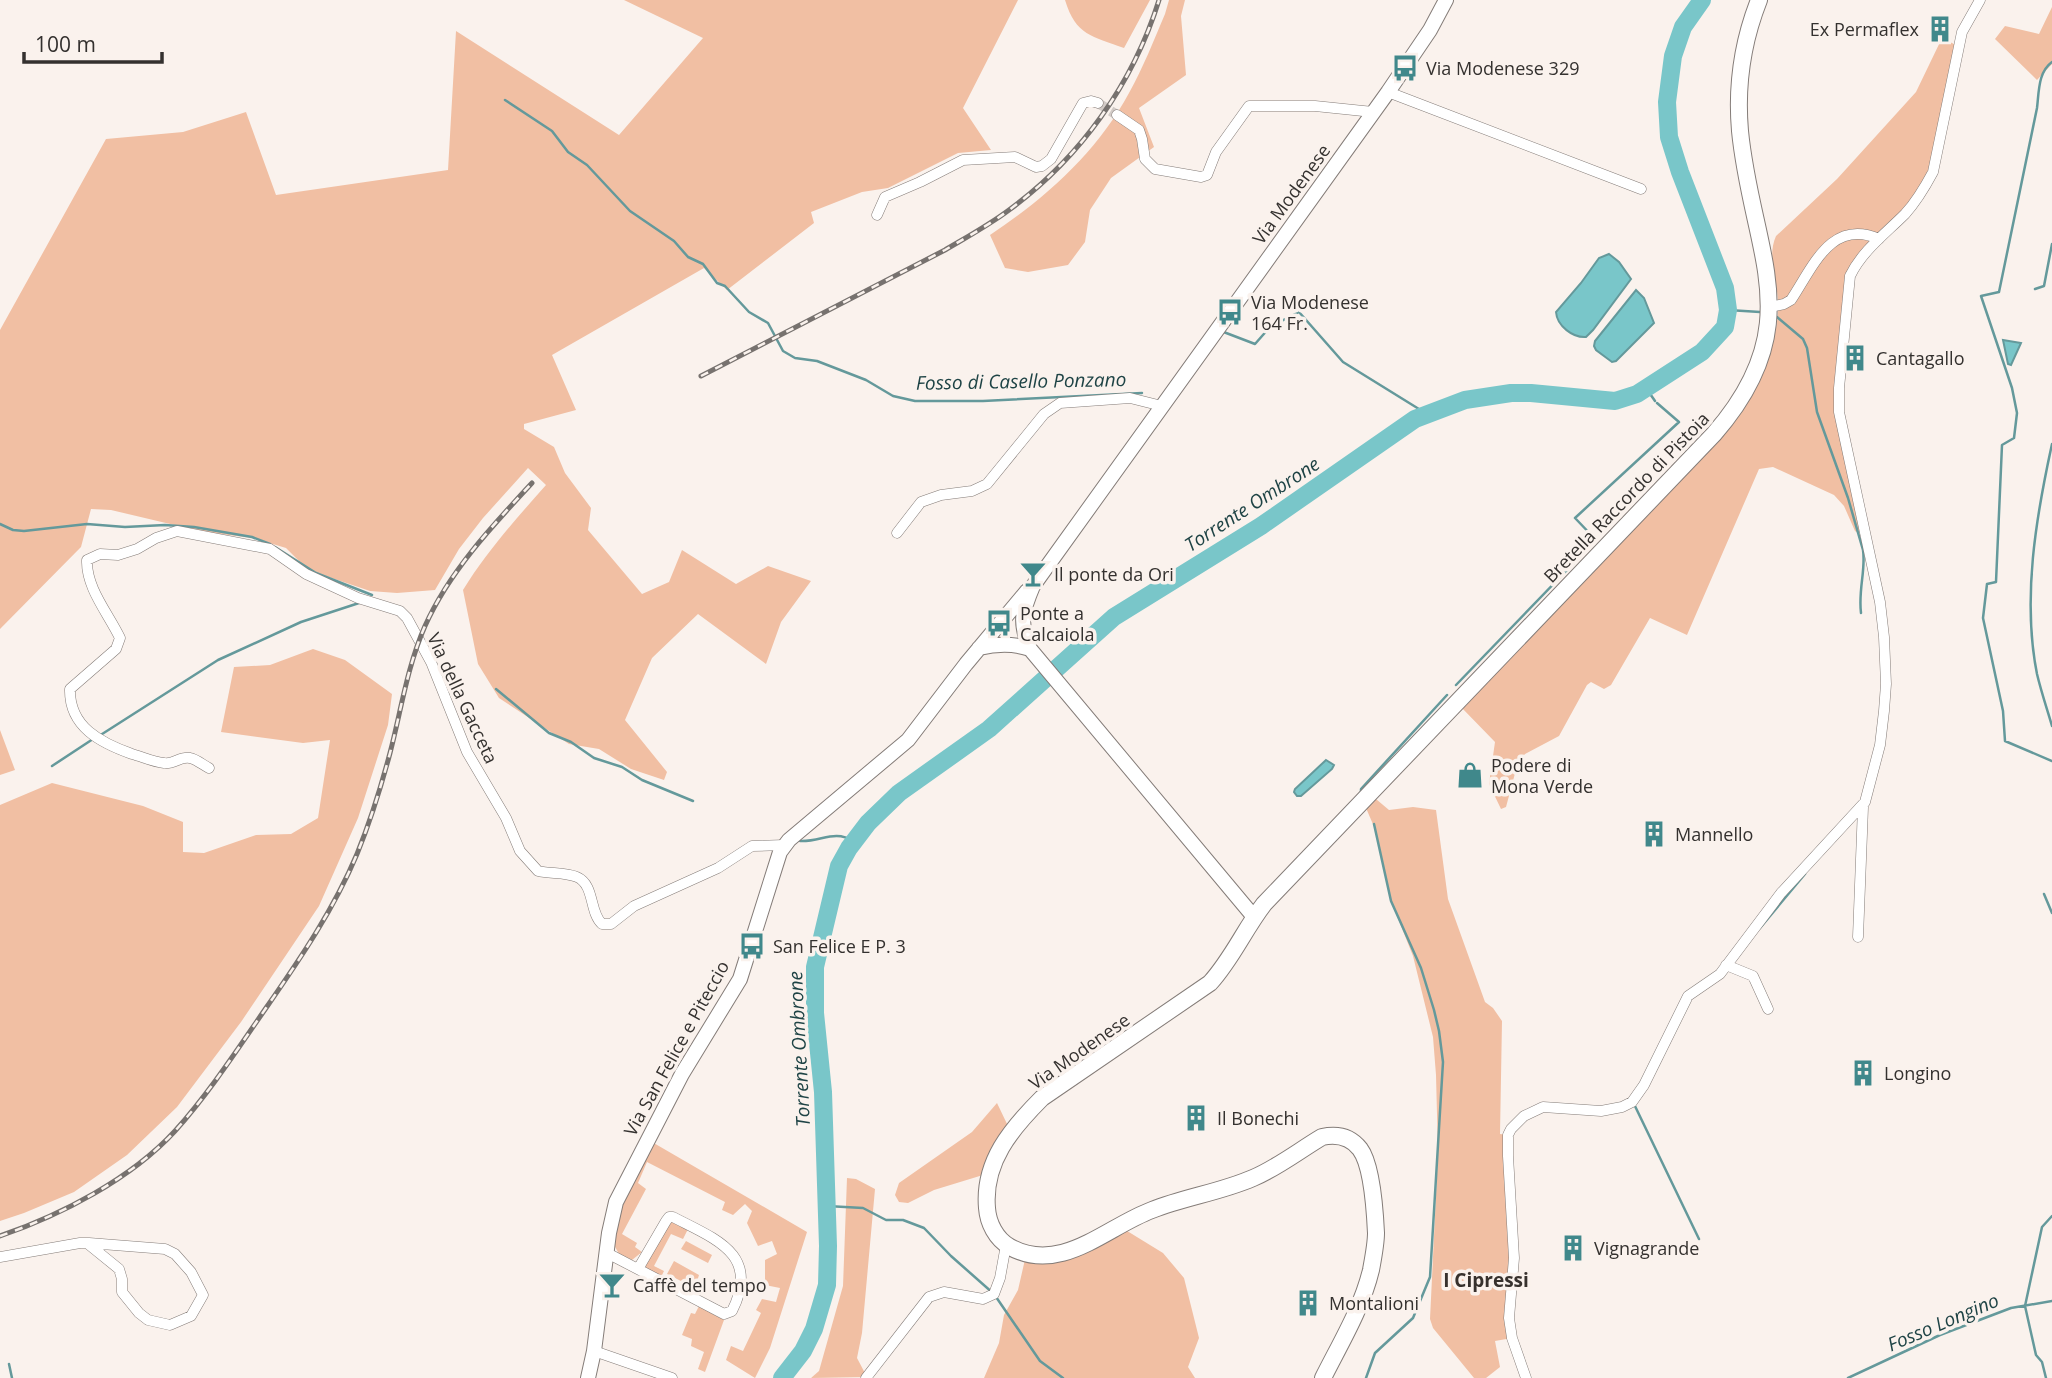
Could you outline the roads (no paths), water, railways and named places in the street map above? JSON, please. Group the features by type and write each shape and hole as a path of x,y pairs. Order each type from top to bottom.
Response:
{"main road":[{"name":"Bretella Raccordo di Pistoia","path":"1254,917 1725,422 1747,390 1763,354 1770,307 1766,265 1742,144 1739,105 1742,57 1759,0"},
{"name":"Via Modenese","path":"1006,1245 996,1235 987,1216 986,1197 993,1161 1009,1135 1042,1098 1210,984 1229,960 1254,917"},
{"path":"1006,1245 1026,1255 1069,1252 1154,1209 1256,1177 1322,1137 1334,1135 1349,1139 1360,1149 1366,1165 1376,1235 1371,1271 1362,1298 1323,1378"}],"street":[{"name":"Via Modenese","path":"1033,586 1388,92 1430,30 1446,0"},
{"path":"1858,937 1863,806 1880,745 1886,662 1880,603 1839,412 1850,276 1856,264 1905,213 1933,173 1956,53 1962,32 1980,0"},
{"path":"1388,92 1641,190"},
{"path":"877,215 885,197 963,160 1015,157 1036,167 1042,166 1051,159 1083,103 1098,103"},
{"path":"1117,115 1139,130 1144,156 1151,166 1165,172 1201,177 1207,174 1216,152 1249,106 1315,106 1373,112"},
{"path":"1770,307 1790,300 1833,241 1854,232 1878,239"},
{"path":"897,533 921,502 941,495 972,491 988,484 1044,414 1060,402 1130,398 1162,406"},
{"name":"Via della Gacceta","path":"209,768 191,758 169,764 105,744 92,736 82,725 69,703 69,689 116,649 120,638 96,594 87,572 87,560 100,554 118,555 136,550 156,538 177,531 270,549 306,574 358,598 400,611 407,618 431,662 467,752 506,818 520,850 538,871 581,879 590,895 596,917 602,924 611,923 634,905 718,868 752,846 784,845"},
{"path":"1033,586 1022,619 1034,654 1254,917"},
{"path":"784,845 908,740 1019,598 1033,586"},
{"path":"979,648 1003,644 1034,654"},
{"path":"1525,1378 1512,1338 1509,1318 1514,1258 1508,1135 1524,1116 1543,1107 1611,1110 1632,1102 1644,1085 1685,1001 1720,974 1781,893 1836,831 1863,806"},
{"name":"Via San Felice e Piteccio","path":"588,1378 612,1214 622,1189 682,1074 740,979 784,845"},
{"path":"1726,965 1753,976 1768,1009"},
{"path":"607,1254 724,1314 732,1311 741,1290 740,1271 728,1248 673,1217 666,1221 638,1269"},
{"path":"0,1257 87,1243 165,1249 175,1254 198,1282 203,1295 199,1305 191,1316 170,1325 148,1320 139,1314 122,1292 119,1269 87,1243"},
{"path":"866,1378 929,1297 944,1292 983,1299 994,1294 1006,1245"},
{"path":"594,1351 672,1378"}],"water":[{"path":"1609,254 1619,262 1631,279 1593,330 1586,337 1581,337 1566,330 1559,322 1556,312 1599,258"},
{"path":"1636,290 1644,298 1654,323 1612,362 1596,350 1595,341"},
{"path":"2003,340 2021,343 2011,365 2008,364"},
{"path":"1326,760 1334,765 1332,769 1301,796 1297,796 1295,789"}],"waterway":[{"name":"Torrente Ombrone","path":"782,1378 803,1351 814,1329 827,1285 823,1092 815,1013 815,967 839,866 849,848 868,823 899,793 989,729 1114,617 1261,526 1415,419 1465,400 1511,393 1615,401 1637,394 1702,352 1725,327 1728,310 1725,288 1669,137 1667,102 1673,56 1683,27 1702,0"},
{"path":"2052,62 2044,71 2040,83 1999,292 1981,296 2012,388 2017,413 2014,438 2002,445 1996,582 1987,584 1983,618 2003,711 2005,741 2052,761"},
{"name":"Fosso di Casello Ponzano","path":"505,100 552,131 568,152 587,165 630,211 674,241 688,257 703,264 717,283 725,286 749,312 768,323 783,351 795,358 817,361 866,380 893,396 915,401 983,401 1142,393"},
{"path":"2035,289 2044,286 2052,244"},
{"path":"1728,310 1760,312"},
{"name":"Fosso di Casello Ponzano","path":"1221,331 1255,344 1270,327 1299,312 1343,362 1427,414"},
{"path":"1777,317 1803,339 1807,348 1817,412 1848,498 1863,550 1861,613"},
{"path":"1646,388 1655,401"},
{"path":"1456,685 1596,540 1575,518 1679,422 1657,403"},
{"path":"2052,444 2036,529 2031,588 2037,674 2052,726"},
{"path":"0,524 13,530 24,531 87,524 194,527 252,537 270,544"},
{"path":"275,547 316,573 372,595"},
{"path":"99,736 218,660 301,622 359,603"},
{"path":"496,689 549,733 571,742 594,758 622,767 642,780 693,801"},
{"path":"1361,794 1361,789 1447,695"},
{"path":"52,766 93,739"},
{"path":"1366,1378 1375,1353 1413,1318 1430,1277 1443,1062 1434,1010 1421,968 1391,901 1374,824"},
{"path":"800,841 833,836 854,841"},
{"path":"1760,928 1805,874"},
{"path":"2044,894 2052,913"},
{"path":"1634,1104 1699,1239"},
{"path":"827,1206 863,1208 886,1220 903,1220 924,1228 994,1294 1040,1361 1063,1378"},
{"path":"2046,1378 2042,1362 2036,1355 2025,1306 2042,1227 2052,1216"},
{"name":"Fosso Longino","path":"1848,1378 1940,1335 2011,1308 2052,1301"},
{"path":"9,1364 12,1378"}],"tunnel":[{"path":"1098,103 1117,115"}],"railway":[{"path":"701,376 945,250 994,221 1035,189 1081,143 1119,90 1135,61 1159,0"},
{"path":"0,1236 71,1206 138,1165 175,1131 222,1071 304,952 348,874 379,791 413,657 435,606 472,550 532,483"}],"place":[{"name":"Ex Permaflex","path":"1940,29"},
{"name":"Via Modenese 329","path":"1405,68"},
{"name":"Via Modenese 164 Fr.","path":"1230,312"},
{"name":"Cantagallo","path":"1855,358"},
{"name":"Il ponte da Ori","path":"1033,574"},
{"name":"Ponte a Calcaiola","path":"999,623"},
{"name":"Podere di Mona Verde","path":"1470,775"},
{"name":"Mannello","path":"1654,834"},
{"name":"San Felice E P. 3","path":"752,946"},
{"name":"Longino","path":"1863,1073"},
{"name":"Il Bonechi","path":"1196,1118"},
{"name":"Vignagrande","path":"1573,1248"},
{"name":"Caffè del tempo","path":"612,1285"},
{"name":"Montalioni","path":"1308,1303"}],"district":[{"name":"I Cipressi","path":"1486,1280"}]}
